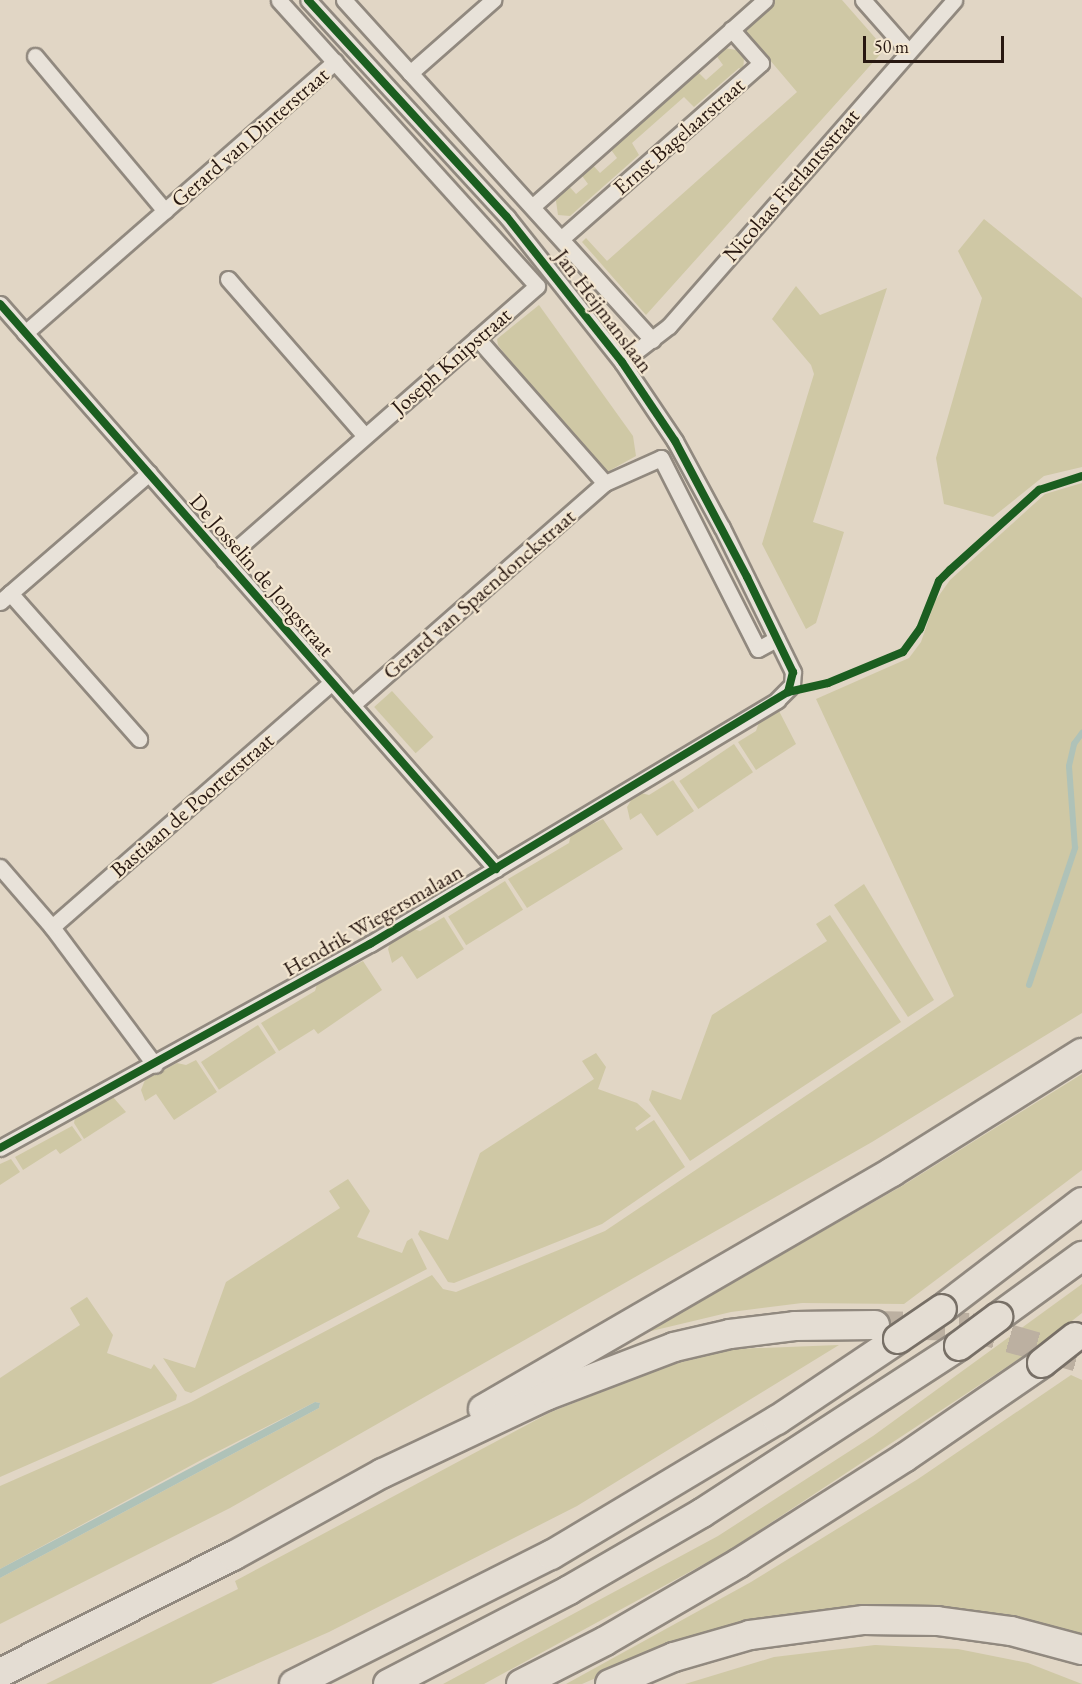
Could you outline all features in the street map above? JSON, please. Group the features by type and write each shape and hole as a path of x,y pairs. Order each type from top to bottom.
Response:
{"highway":[{"path":"0,1673 233,1556 383,1473 535,1376 892,1172 1082,1053"},
{"path":"294,1684 551,1555 777,1420 886,1332 942,1309 1082,1202"},
{"path":"388,1684 569,1590 702,1514 959,1346 1082,1256"},
{"path":"383,1473 546,1396 674,1347 730,1334 795,1326 886,1332"},
{"path":"521,1684 605,1641 739,1563 904,1458 1042,1363 1078,1334"},
{"path":"610,1684 674,1657 750,1635 843,1622 937,1621 1011,1631 1082,1650"}],"street":[{"name":"Jan Heijmanslaan","path":"279,0 537,286"},
{"name":"Jan Heijmanslaan","path":"308,0 507,217 622,362 675,441 793,672 788,693"},
{"name":"Jan Heijmanslaan","path":"344,0 652,340"},
{"path":"410,73 493,0"},
{"name":"Ernst Bagelaarstraat","path":"532,206 765,0"},
{"path":"863,0 908,51"},
{"name":"Nicolaas Fierlantsstraat","path":"622,362 669,326 954,0"},
{"name":"Ernst Bagelaarstraat","path":"561,238 761,63 731,29"},
{"name":"Gerard van Dinterstraat","path":"35,56 165,211"},
{"name":"Gerard van Dinterstraat","path":"26,333 335,62"},
{"path":"228,279 365,436"},
{"name":"Joseph Knipstraat","path":"224,560 537,286"},
{"name":"De Josselin de Jongstraat","path":"0,304 496,869"},
{"path":"477,338 605,483 661,458 758,649 776,639"},
{"path":"139,739 5,598 149,473"},
{"name":"Gerard van Spaendonckstraat","path":"352,705 605,483"},
{"name":"Bastiaan de Poorterstraat","path":"52,927 332,682"},
{"name":"Hendrik Wiegersmalaan","path":"0,1148 155,1065 496,869 788,693"},
{"path":"0,867 52,927 155,1065"}],"shaded area":[{"path":"768,0 842,0 885,49 646,315 582,242 586,238 607,261 797,92 740,25"},
{"path":"725,48 736,50 744,58 743,71 739,68 694,107 684,97 632,143 639,155 570,216 558,215 555,194 567,184 576,194 588,184 580,173 591,163 600,173 617,158 609,147 696,70 706,80 723,65 715,54"},
{"path":"984,219 1082,298 1082,467 1044,476 993,517 944,504 936,458 982,298 958,251"},
{"path":"796,286 820,315 887,288 813,522 844,532 816,623 806,629 762,544 814,374 811,365 772,319"},
{"path":"539,305 633,436 636,456 607,472 583,459 498,345 497,339"},
{"path":"1082,483 1082,1013 872,1142 230,1508 0,1624 0,1578 319,1408 320,1403 315,1402 203,1459 0,1569 0,1486 191,1402 432,1275 443,1289 456,1292 605,1231 954,996 816,699 909,658 921,642 935,601 950,580 1045,494"},
{"path":"392,691 433,737 416,753 374,707"},
{"path":"779,711 796,744 756,770 738,742 756,731 759,722"},
{"path":"734,744 753,772 698,809 679,781"},
{"path":"673,780 694,811 657,836 641,813 630,820 627,807 633,797 641,793 649,795"},
{"path":"603,819 623,849 527,908 508,879 569,843 571,834"},
{"path":"505,881 523,910 466,945 448,917"},
{"path":"864,884 934,1000 908,1017 834,905"},
{"path":"830,915 901,1022 690,1161 649,1100 652,1090 681,1100 712,1015 827,941 816,924"},
{"path":"444,917 464,949 417,979 402,956 392,963 388,949 391,941 413,929 420,931"},
{"path":"363,961 382,990 318,1034 314,1029 279,1051 261,1023 315,991 317,984"},
{"path":"258,1025 276,1053 219,1090 201,1062"},
{"path":"596,1053 606,1067 598,1089 637,1103 651,1116 635,1128 637,1131 654,1120 685,1167 602,1224 454,1283 448,1282 418,1234 420,1230 448,1240 480,1153 594,1079 582,1061"},
{"path":"196,1060 217,1092 174,1120 156,1094 145,1101 141,1090 145,1080 177,1063 186,1065"},
{"path":"1082,1074 1082,1170 904,1304 802,1303 731,1312 643,1333 902,1186"},
{"path":"113,1097 126,1112 84,1139 74,1123 75,1118"},
{"path":"72,1126 82,1140 60,1154 56,1149 23,1170 15,1157"},
{"path":"11,1159 20,1172 0,1185 0,1164"},
{"path":"348,1179 370,1211 357,1237 402,1253 407,1241 412,1238 427,1269 191,1393 185,1391 163,1358 195,1368 226,1282 340,1208 329,1191"},
{"path":"1082,1284 1082,1313 1049,1339 728,1551 484,1684 443,1684 718,1536 873,1436"},
{"path":"87,1297 113,1335 107,1353 151,1369 154,1364 177,1395 176,1400 0,1477 0,1378 80,1325 70,1308"},
{"path":"839,1345 577,1506 329,1632 211,1684 46,1684 238,1589 235,1581 551,1412 670,1365 734,1349"},
{"path":"1071,1375 1082,1380 1082,1636 863,1607 810,1611 748,1623 672,1645 582,1684 566,1684 751,1582 918,1479"},
{"path":"315,1402 320,1403 319,1408 0,1578 0,1569"},
{"path":"875,1645 958,1649 1028,1663 1082,1684 685,1684 774,1657"}],"waterway":[{"path":"1029,985 1075,848 1069,766 1074,744 1082,733"}],"tunnel":[{"path":"875,1325 969,1327 1082,1359"}],"cycle path":[{"path":"308,0 507,217 622,362 675,441 747,577 793,672 788,692"},
{"path":"0,304 496,869"},
{"path":"0,1148 370,944 788,692 828,683 903,652 920,629 939,581 950,570 1039,490 1082,476"}]}
